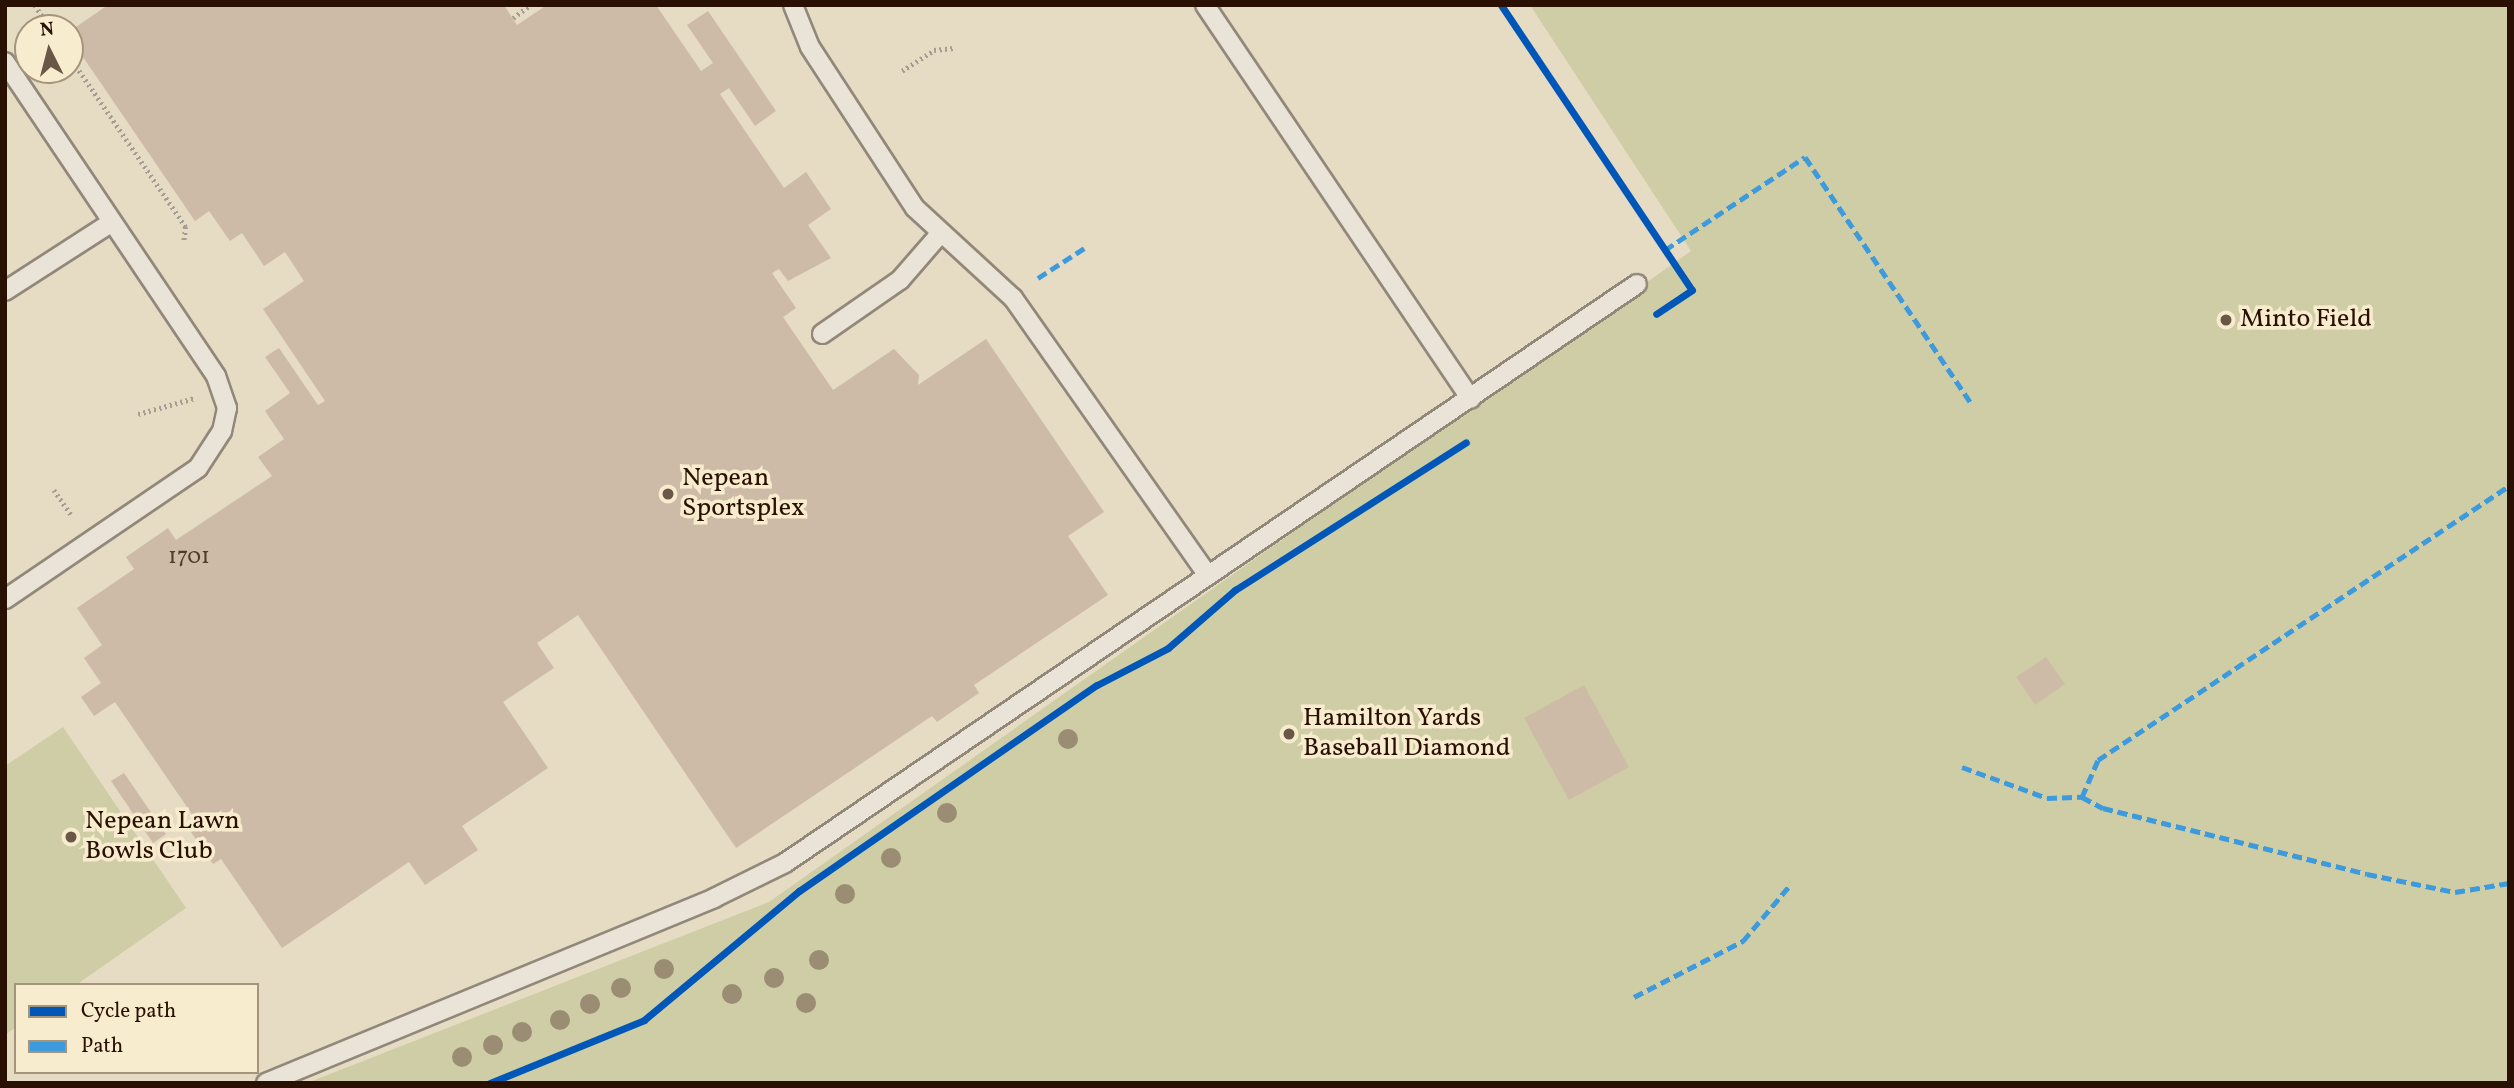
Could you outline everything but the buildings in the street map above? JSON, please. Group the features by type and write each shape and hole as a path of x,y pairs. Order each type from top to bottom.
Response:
{"lane":[{"path":"793,5 810,47 915,208 940,234 1013,298 1208,575"},
{"path":"1205,5 1471,399"},
{"path":"5,62 108,224 216,376 227,408 222,431 198,468 5,599"},
{"path":"5,291 108,224"},
{"path":"822,334 900,280 940,234"},
{"path":"266,1083 714,898 785,863 1637,284"}],"path":[{"path":"513,18 530,5"},
{"path":"902,71 934,50 954,48"},
{"path":"84,78 186,227 184,241"},
{"path":"138,415 200,397"},
{"path":"54,490 72,516"}],"shaded area":[{"path":"1530,5 2509,5 2509,1083 307,1083 769,902 1691,251"},
{"name":"Nepean Lawn Bowls Club","path":"63,727 186,908 79,983 14,983 14,1028 5,1035 5,766"}],"marked path":[{"path":"1665,250 1805,157 1972,405"},
{"path":"1038,278 1086,247"},
{"path":"2082,797 2098,760 2509,486"},
{"path":"1962,767 2047,798 2082,797 2103,808 2367,874 2455,892 2509,883"},
{"path":"1634,997 1743,941 1791,884"}],"cycle path":[{"path":"1501,5 1692,290 1656,314"},
{"path":"490,1083 644,1020 799,891 1097,685 1168,648 1235,590 1466,442"}],"place":[{"name":"Minto Field","path":"2226,320"},
{"name":"Nepean Sportsplex","path":"668,494"},
{"name":"Hamilton Yards Baseball Diamond","path":"1289,734"},
{"name":"Nepean Lawn Bowls Club","path":"71,837"}]}
